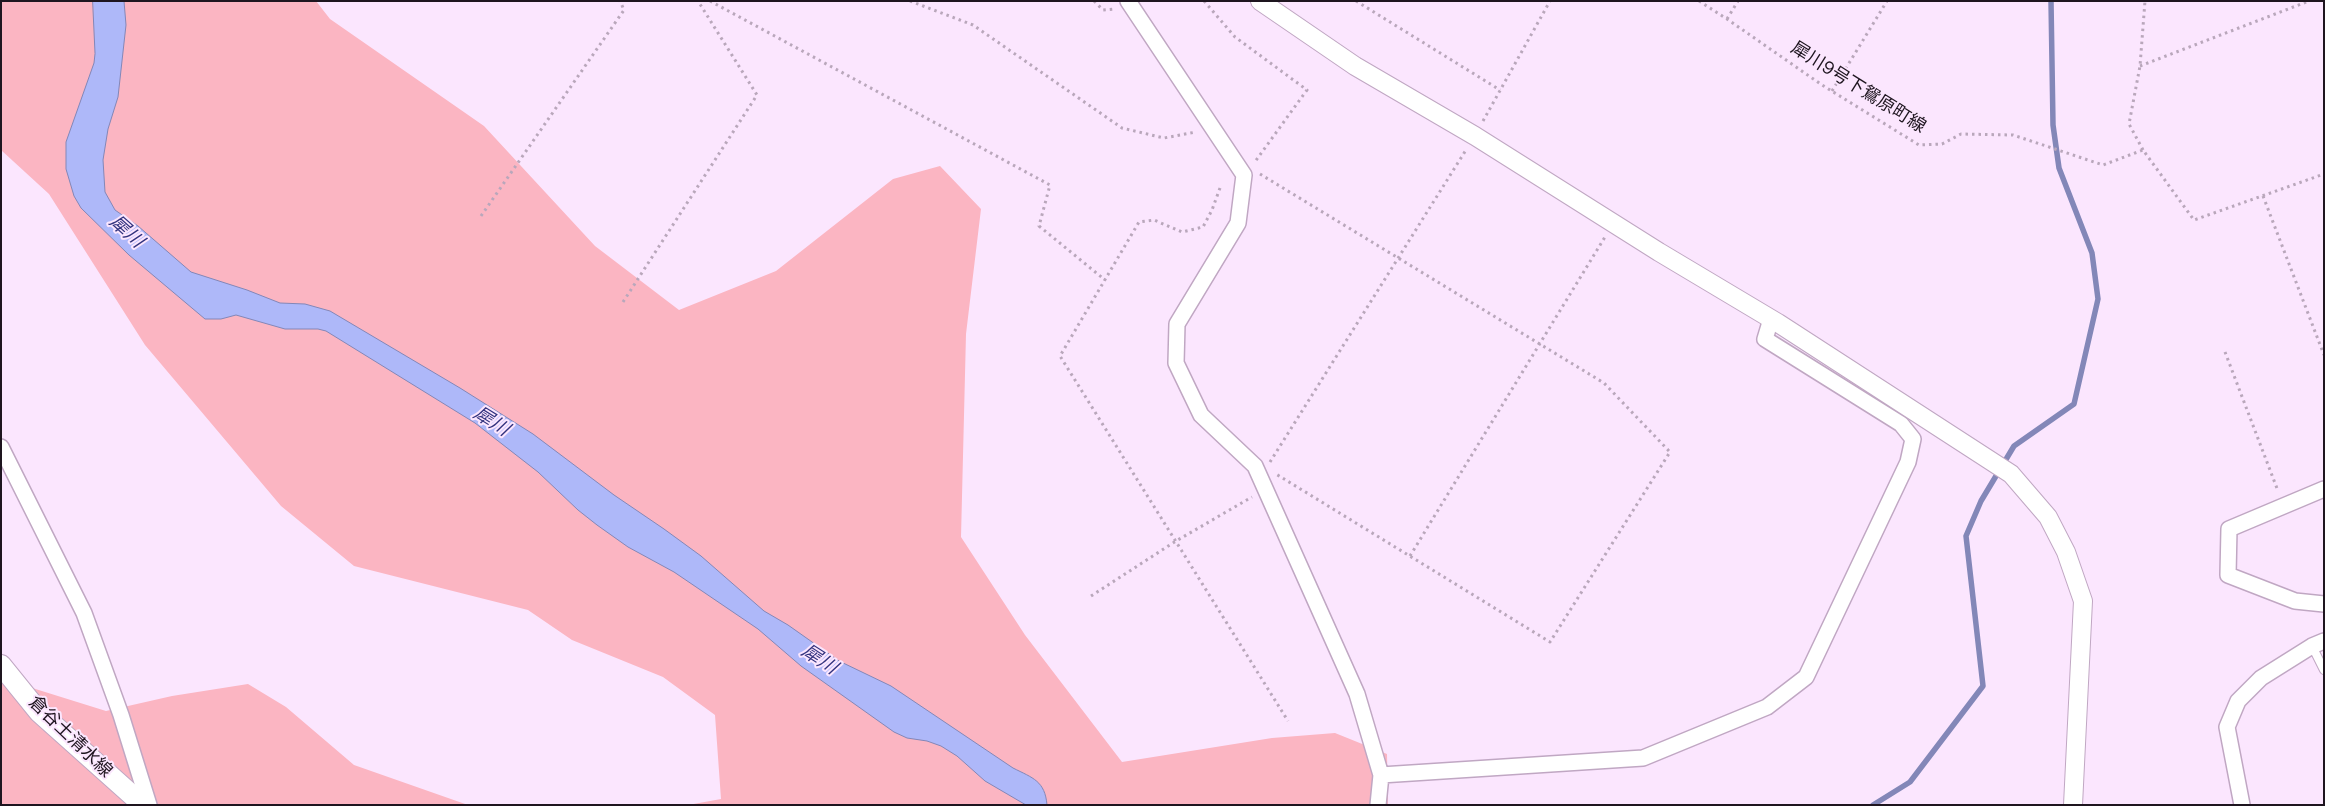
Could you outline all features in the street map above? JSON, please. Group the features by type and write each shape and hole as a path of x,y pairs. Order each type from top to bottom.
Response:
{"main road":[{"name":"倉谷土清水線","path":"1,665 39,712 143,805"}],"street":[{"path":"1128,1 1214,128 1244,176 1238,223 1177,324 1176,363 1202,415 1261,467 1266,490 1358,694 1381,775 1378,805"},
{"path":"1260,1 1355,66 1475,136 1775,321 2011,474 2048,517 2066,552 2083,601 2073,805"},
{"path":"1381,775 1644,758 1767,708 1806,677 1908,462 1912,439 1901,424 1765,339 1775,321"},
{"path":"1,448 84,612 121,714 149,805"},
{"path":"2324,489 2229,529 2228,574 2295,601 2324,604"},
{"path":"2242,805 2227,727 2238,701 2261,678 2318,643"}],"lane":[{"path":"2318,643 2324,670"}],"path":[{"path":"481,216 624,10 620,1"},
{"path":"623,302 757,95 698,1"},
{"path":"710,1 1050,185 1038,226 1105,280"},
{"path":"910,1 973,25 1122,128 1164,138 1214,128"},
{"path":"1204,1 1235,37 1307,90 1244,176"},
{"path":"1356,1 1500,90"},
{"path":"1244,176 1259,173 1397,257 1604,383 1670,452 1550,642 1261,467 1397,257 1475,136 1550,1"},
{"name":"犀川9号下鴛原町線","path":"1699,1 1727,18 1832,91 1919,145 1942,144 1961,134 2013,136 2103,165 2144,150"},
{"path":"1727,18 1738,1"},
{"path":"1832,91 1886,1"},
{"path":"2145,1 2140,66 2130,124 2144,150 2194,220 2324,174"},
{"path":"2140,66 2309,1"},
{"path":"1220,188 1203,227 1182,232 1154,220 1139,222 1060,356 1288,721"},
{"path":"2263,196 2324,355"},
{"path":"1410,556 1614,223"},
{"path":"2225,352 2284,506"},
{"path":"1091,596 1176,541 1266,490"}],"shaded area":[{"path":"1,1 316,1 330,19 484,126 595,246 679,310 776,271 893,179 940,166 981,209 966,334 961,537 1025,635 1122,762 1272,738 1335,733 1387,754 1388,805 688,805 721,799 715,715 663,677 572,640 528,610 354,566 281,506 145,345 49,194 1,150"},
{"path":"1,666 13,682 106,711 172,696 248,684 286,707 354,765 468,805 1,805"}],"water":[{"name":"犀川","path":"93,1 124,1 126,25 118,97 108,129 103,160 105,192 115,210 138,226 191,272 280,303 305,304 330,311 460,388 533,434 614,495 701,556 764,611 788,625 839,661 891,686 1013,768 1037,781 1044,790 1047,805 1026,805 985,781 957,756 941,746 927,741 907,738 894,732 801,666 758,629 674,572 628,547 597,525 578,510 538,472 475,423 326,331 318,329 285,329 236,315 221,319 205,319 129,255 81,208 74,196 66,169 66,142 94,63"}],"waterway":[{"path":"1873,805 1910,782 1983,686 1966,536 1981,501 2014,446 2074,404 2098,299 2092,253 2059,168 2053,125 2051,1"}]}
